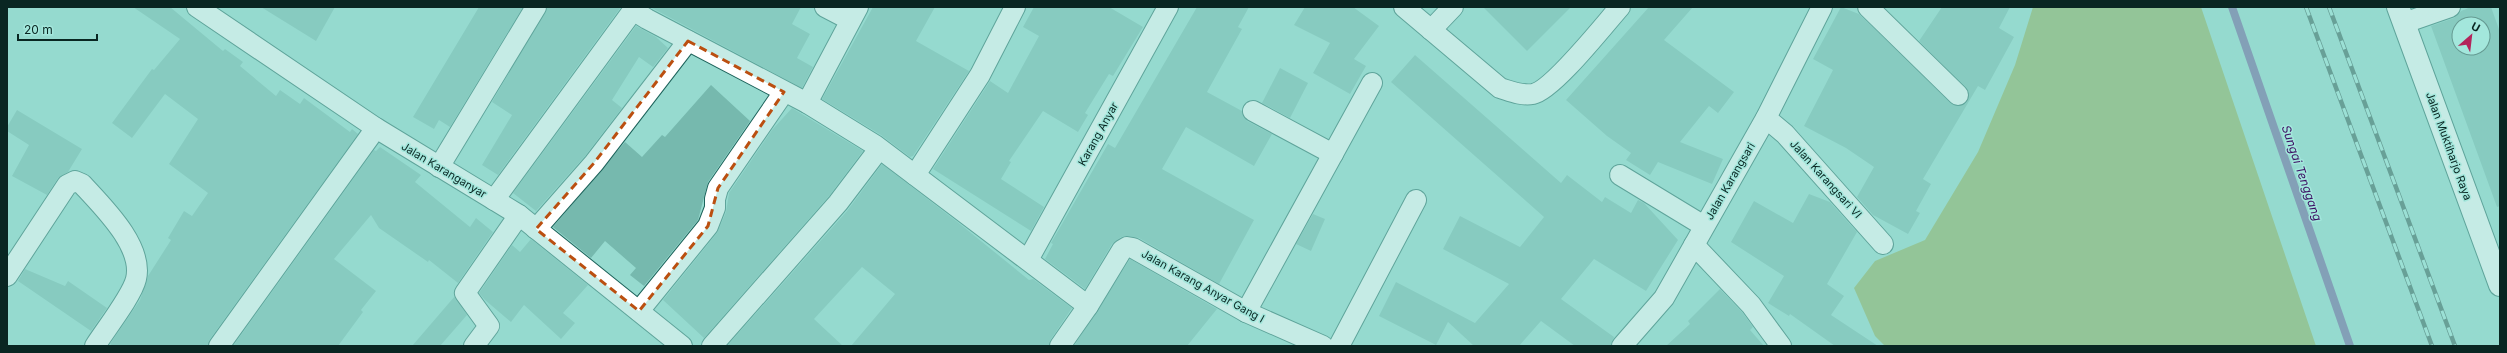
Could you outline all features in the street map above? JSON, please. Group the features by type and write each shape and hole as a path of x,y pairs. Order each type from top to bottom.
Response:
{"street":[{"name":"Jalan Karanganyar","path":"197,7 376,128 519,215 682,346"},
{"path":"439,167 536,7"},
{"path":"807,103 854,14 825,7"},
{"path":"915,175 980,75 1015,7"},
{"name":"Karang Anyar","path":"1028,260 1168,7"},
{"path":"1404,7 1500,88 1518,94 1534,94 1554,81 1620,7"},
{"path":"1431,30 1453,7"},
{"name":"Jalan Karangsari","path":"1622,346 1664,298 1766,118 1822,7"},
{"path":"1868,7 1958,95"},
{"path":"2401,15 2450,7"},
{"path":"494,200 634,8 639,14 688,41 807,103 879,148 1088,306"},
{"name":"Jalan Muktiharjo Raya","path":"2401,15 2500,285"},
{"path":"536,229 594,163 688,41"},
{"path":"1246,312 1372,83"},
{"path":"639,312 708,226 715,208 715,199 718,188 784,92"},
{"path":"1253,111 1333,154"},
{"name":"Jalan Karangsari VI","path":"1766,118 1785,134 1883,244"},
{"path":"219,346 376,128"},
{"path":"712,346 838,203 879,148"},
{"path":"1620,175 1704,226"},
{"path":"7,276 67,185 75,182 82,184 125,234 135,256 137,268 136,279 131,289 95,346"},
{"path":"1339,346 1416,200"},
{"path":"475,345 489,326 465,293 519,215"},
{"path":"1694,245 1751,305 1781,346"},
{"name":"Jalan Karang Anyar Gang I","path":"1060,346 1088,306 1122,250 1127,247 1133,248 1246,312 1323,346"}],"highlighted area":[{"path":"688,41 784,92 718,188 708,226 639,311 536,229 594,163"}],"green space":[{"path":"2033,7 2201,7 2316,346 1885,346 1875,336 1854,288 1875,261 1925,240 1978,152 2015,65"}],"building":[{"path":"133,7 170,7 223,51 225,49 243,62 240,66 276,96 280,90 300,104 304,98 350,132 352,129 358,134 210,339 208,346 113,346 110,344 140,300 148,276 171,240 168,238 184,211 192,216 208,193 169,164 198,119 165,94 132,138 112,123 152,69 154,70 180,39"},
{"path":"261,7 335,7 316,41"},
{"path":"479,7 523,7 450,127 439,120 434,129 413,117"},
{"path":"547,7 621,7 498,175 482,165 512,115 492,102"},
{"path":"650,7 801,7 792,24 810,34 797,58 813,67 802,88"},
{"path":"873,7 935,7 916,41 969,71 913,156 910,157 881,135 822,99"},
{"path":"1034,7 1109,7 1143,27 1113,76 1109,74 1085,113 1088,115 1078,132 1043,111 1009,161 1011,162 1001,179 1044,207 1031,231 933,169 990,81 1008,93 1039,36 1023,27"},
{"path":"1197,7 1249,7 1238,27 1242,29 1207,92 1242,111 1247,121 1272,134 1254,166 1186,127 1162,169 1254,220 1219,284 1139,238 1128,236 1121,237 1112,244 1085,289 1045,259 1053,244 1051,243 1108,144 1115,148"},
{"path":"1305,7 1353,7 1379,26 1354,59 1366,66 1350,94 1313,73 1330,43 1294,25"},
{"path":"1483,7 1571,7 1527,51"},
{"path":"1649,7 1693,7 1664,40 1734,92 1718,113 1709,106 1680,142 1723,159 1712,184 1658,162 1650,175 1626,160 1631,153 1607,136 1566,100"},
{"path":"1841,7 1859,14 1956,106 1966,103 1969,92 1919,41 1942,7 2010,7 1999,28 2014,37 1985,90 1978,86 1923,179 1931,184 1916,211 1920,213 1908,234 1873,215 1857,197 1874,167 1846,148 1804,126 1833,70 1813,59"},
{"path":"2471,7 2491,7 2500,32 2500,206 2497,207 2431,26 2451,19 2451,56 2491,56 2491,16 2456,16 2461,11"},
{"path":"636,26 656,37 668,48 653,67 639,57 612,100 622,108 585,156 536,211 513,193"},
{"path":"1415,55 1561,183 1567,175 1602,202 1605,197 1631,213 1638,200 1644,203 1678,240 1646,291 1594,259 1561,299 1614,337 1611,346 1575,346 1541,321 1519,346 1474,346 1448,322 1436,345 1379,316 1396,282 1475,323 1509,284 1443,249 1460,216 1520,247 1544,217 1391,82"},
{"path":"1280,68 1308,83 1290,118 1262,103"},
{"path":"711,85 750,121 708,182 698,220 644,286 630,275 636,268 605,241 591,258 553,227 625,142 642,157 662,135 665,137"},
{"path":"792,108 863,151 829,196 704,338 663,300 717,233 726,212 729,193 772,130"},
{"path":"17,110 82,149 68,172 58,178 47,195 12,176 29,145 7,131 7,127"},
{"path":"380,147 421,175 415,182 470,227 476,218 493,232 458,283 429,260 428,262 379,228 371,215 334,259 376,291 361,310 363,312 338,346 233,346 374,150 376,151"},
{"path":"882,164 960,224 1029,280 1033,279 1072,308 1051,339 1049,346 851,346 895,294 862,267 814,319 843,346 727,346 847,211"},
{"path":"1809,194 1830,202 1857,232 1827,284 1844,296 1831,315 1878,346 1835,346 1790,314 1789,316 1768,303 1784,276 1731,242 1754,201 1793,223"},
{"path":"1313,214 1325,219 1311,251 1296,244"},
{"path":"531,239 588,285 563,313 575,323 561,339 524,305 511,322 479,293 512,245 520,252"},
{"path":"1130,259 1217,309 1187,346 1074,346"},
{"path":"25,269 65,286 68,281 107,308 91,331 18,281"},
{"path":"1720,289 1742,312 1753,327 1750,330 1764,346 1666,346 1690,324 1688,321"},
{"path":"455,296 467,315 440,346 412,346"}],"waterway":[{"name":"Sungai Tenggang","path":"2232,7 2350,346"}],"railway":[{"path":"2306,7 2432,346"},
{"path":"2329,7 2455,346"}]}
